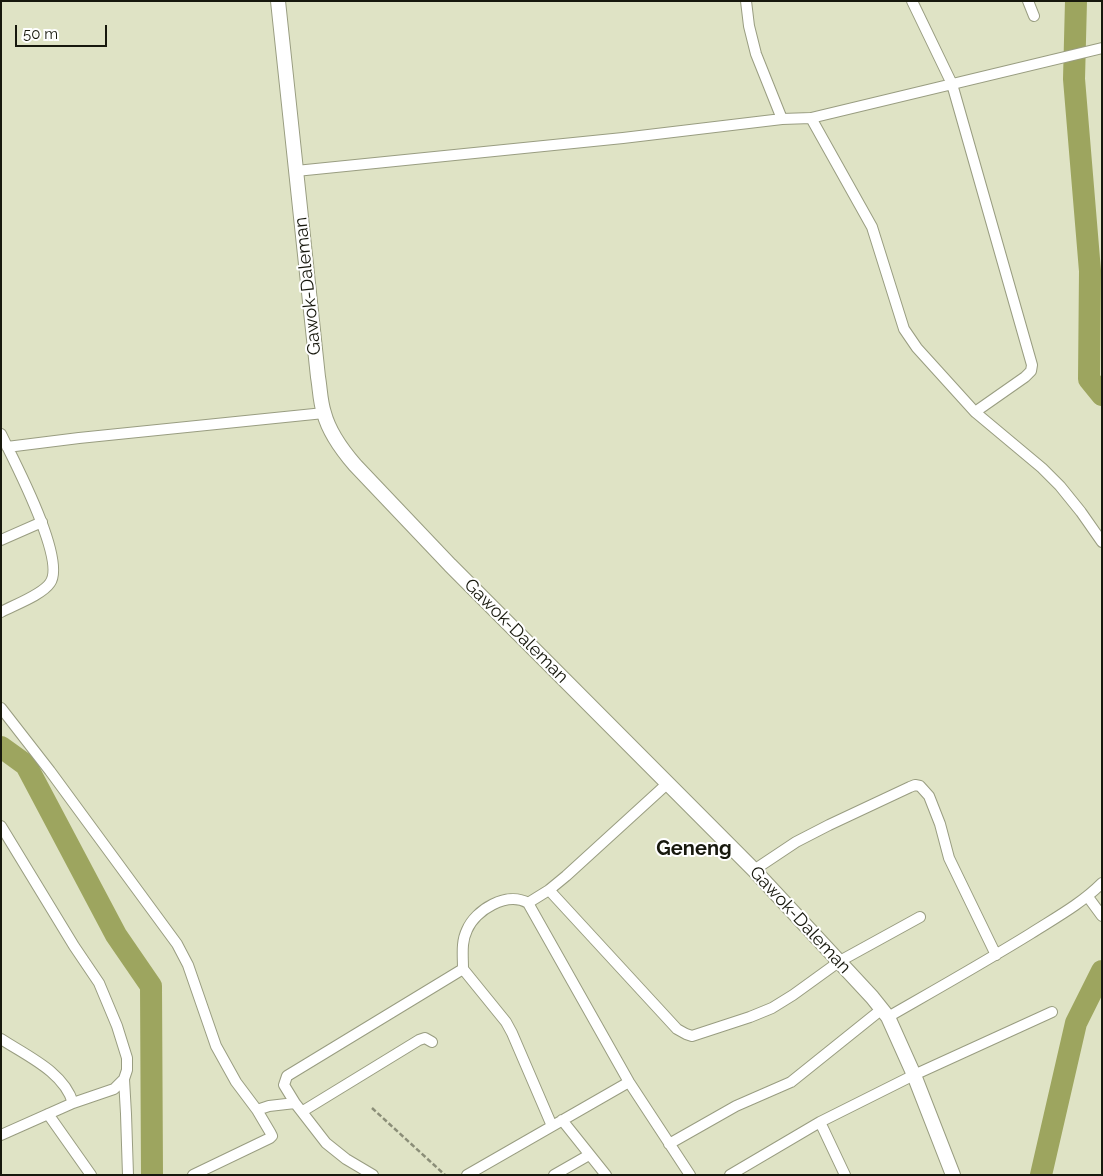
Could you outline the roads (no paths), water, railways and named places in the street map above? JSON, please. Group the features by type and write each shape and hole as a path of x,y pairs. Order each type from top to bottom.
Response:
{"street":[{"name":"Gawok-Daleman","path":"278,1 318,377 324,413 334,436 345,454 450,565 754,870 840,961 885,1013 914,1075 953,1175"},
{"path":"746,1 749,26 756,54 782,119"},
{"path":"912,1 952,84 1032,365 1028,374 975,412"},
{"path":"1028,1 1034,16"},
{"path":"296,171 628,137 782,119 811,118 1102,48"},
{"path":"811,118 872,227 904,329 909,337 975,412 1042,468 1060,486 1102,542"},
{"path":"11,446 324,413"},
{"path":"1,434 11,446 42,522 53,562 54,573 51,582 41,591 1,612"},
{"path":"1,540 42,522"},
{"path":"1,708 50,771 177,944 188,966 216,1046 236,1082 263,1108 272,1136 270,1138 192,1175"},
{"path":"528,902 549,890 668,783"},
{"path":"754,870 796,842 829,824 910,787 920,786 929,796 936,809 949,858 996,955"},
{"path":"1,826 99,984 117,1026 127,1058 127,1070 124,1079 128,1175"},
{"path":"669,1144 736,1106 791,1082 885,1013 996,955 1088,897 1102,883"},
{"path":"549,890 677,1029 692,1036 772,1008 840,961 920,917"},
{"path":"1088,897 1102,916"},
{"path":"552,1126 512,1033 463,968 463,942 472,921 498,902 520,898 528,902 629,1082 690,1175"},
{"path":"373,1175 346,1159 326,1143 294,1103 284,1085 287,1076 463,968"},
{"path":"730,1175 820,1122 914,1075 1052,1012"},
{"path":"302,1112 418,1040 425,1038 432,1042"},
{"path":"1,1039 56,1077 66,1086 73,1103"},
{"path":"1,1135 73,1103 114,1089 124,1079"},
{"path":"467,1175 629,1082"},
{"path":"263,1108 294,1103"},
{"path":"48,1114 91,1175"},
{"path":"562,1120 606,1175"},
{"path":"820,1122 845,1175"},
{"path":"554,1175 590,1155"}],"waterway":[{"path":"1076,1 1074,79 1090,271 1089,379 1102,395"},
{"path":"1,747 26,765 116,935 151,986 152,1175"},
{"path":"1041,1175 1076,1023 1102,971"}],"district":[{"name":"Geneng","path":"694,849"}]}
